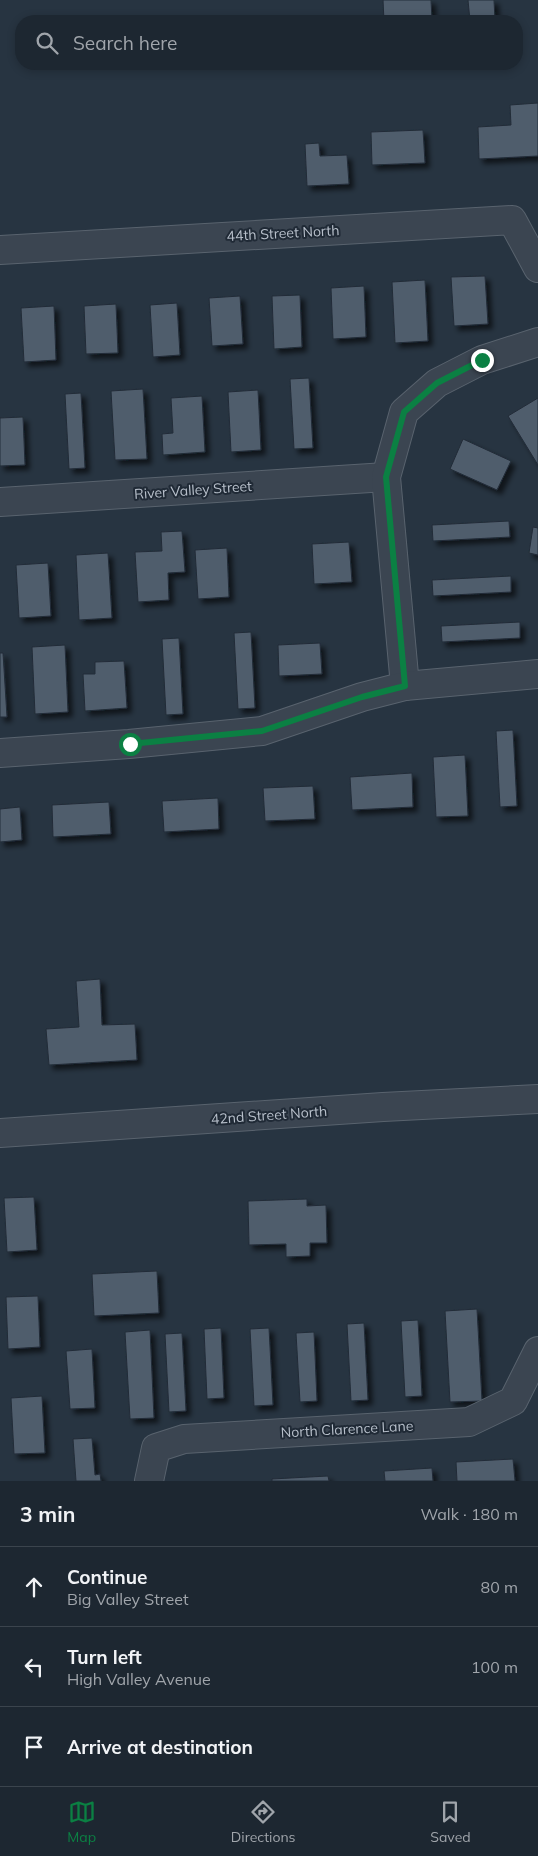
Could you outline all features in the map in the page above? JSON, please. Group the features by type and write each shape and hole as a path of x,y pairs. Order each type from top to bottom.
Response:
{"street":[{"name":"44th Street North","path":"0,250 512,220 538,268"},
{"path":"405,686 386,477 404,412 437,383 482,360 538,342"},
{"name":"River Valley Street","path":"0,502 386,477"},
{"path":"0,753 130,744 262,731 362,697 405,686 538,674"},
{"name":"42nd Street North","path":"0,1133 538,1099"},
{"name":"North Clarence Lane","path":"150,1481 156,1448 184,1439 469,1422 513,1401 538,1351"}],"building":[{"path":"383,0 431,0 432,15 384,15"},
{"path":"468,0 494,0 495,15 469,15"},
{"path":"538,103 538,156 479,159 478,127 511,125 510,105"},
{"path":"423,130 425,163 372,165 371,132"},
{"path":"319,143 320,156 347,155 349,184 307,186 305,144"},
{"path":"485,276 488,324 454,326 451,277"},
{"path":"425,280 428,341 395,343 392,282"},
{"path":"364,286 366,337 333,339 331,288"},
{"path":"300,295 302,347 274,349 272,296"},
{"path":"240,296 243,344 212,346 209,298"},
{"path":"177,303 180,355 153,357 150,305"},
{"path":"116,304 118,353 86,354 84,306"},
{"path":"54,306 56,360 24,362 21,308"},
{"path":"309,378 313,448 294,449 290,379"},
{"path":"143,389 147,459 115,460 111,391"},
{"path":"258,390 261,450 231,452 228,392"},
{"path":"81,393 85,468 69,469 65,394"},
{"path":"202,396 205,452 163,455 162,434 173,433 171,398"},
{"path":"538,398 538,465 508,416"},
{"path":"23,417 25,465 0,466 0,418"},
{"path":"463,439 511,461 497,490 450,469"},
{"path":"509,521 510,537 433,541 432,525"},
{"path":"533,527 538,528 538,555 529,553"},
{"path":"182,531 185,572 168,573 169,600 138,602 135,552 162,551 161,532"},
{"path":"349,542 352,582 314,584 312,544"},
{"path":"227,548 229,597 198,599 195,550"},
{"path":"108,553 112,618 79,620 76,555"},
{"path":"48,563 51,616 19,618 16,565"},
{"path":"511,576 511,592 433,596 432,580"},
{"path":"520,622 520,638 442,642 441,626"},
{"path":"251,632 255,708 238,709 234,633"},
{"path":"179,638 183,714 166,715 162,639"},
{"path":"320,643 322,674 279,676 278,645"},
{"path":"65,645 68,712 35,714 32,647"},
{"path":"0,653 3,653 7,717 0,717"},
{"path":"124,661 127,708 85,711 83,674 95,674 95,662"},
{"path":"513,730 517,806 500,807 496,731"},
{"path":"465,755 468,816 436,817 433,757"},
{"path":"412,773 413,807 352,810 350,777"},
{"path":"313,786 315,819 265,821 263,788"},
{"path":"218,798 219,829 164,832 162,801"},
{"path":"109,802 111,834 53,837 52,805"},
{"path":"20,807 22,840 0,842 0,809"},
{"path":"100,979 102,1025 135,1024 137,1060 49,1065 46,1029 79,1027 76,981"},
{"path":"34,1197 37,1250 7,1252 4,1198"},
{"path":"307,1199 307,1206 326,1205 327,1243 310,1243 310,1256 286,1257 286,1244 249,1245 248,1201"},
{"path":"157,1271 159,1313 94,1316 92,1274"},
{"path":"38,1296 40,1347 8,1349 6,1297"},
{"path":"477,1309 482,1401 450,1402 445,1311"},
{"path":"418,1320 422,1396 405,1397 401,1321"},
{"path":"364,1323 368,1400 351,1401 347,1324"},
{"path":"221,1328 224,1398 207,1399 204,1329"},
{"path":"269,1328 273,1405 254,1406 250,1329"},
{"path":"150,1330 154,1418 130,1419 125,1332"},
{"path":"314,1332 317,1401 300,1402 296,1333"},
{"path":"182,1333 186,1411 169,1412 165,1334"},
{"path":"92,1349 95,1408 70,1409 66,1351"},
{"path":"42,1396 45,1453 14,1454 11,1398"},
{"path":"92,1438 95,1475 100,1474 101,1481 76,1481 73,1439"},
{"path":"513,1459 515,1481 457,1481 456,1462"},
{"path":"432,1468 433,1481 385,1481 384,1471"},
{"path":"328,1476 329,1481 272,1481 272,1479"}],"route":[{"path":"130,744 262,731 362,697 405,686 386,477 404,412 437,383 482,360"}]}
